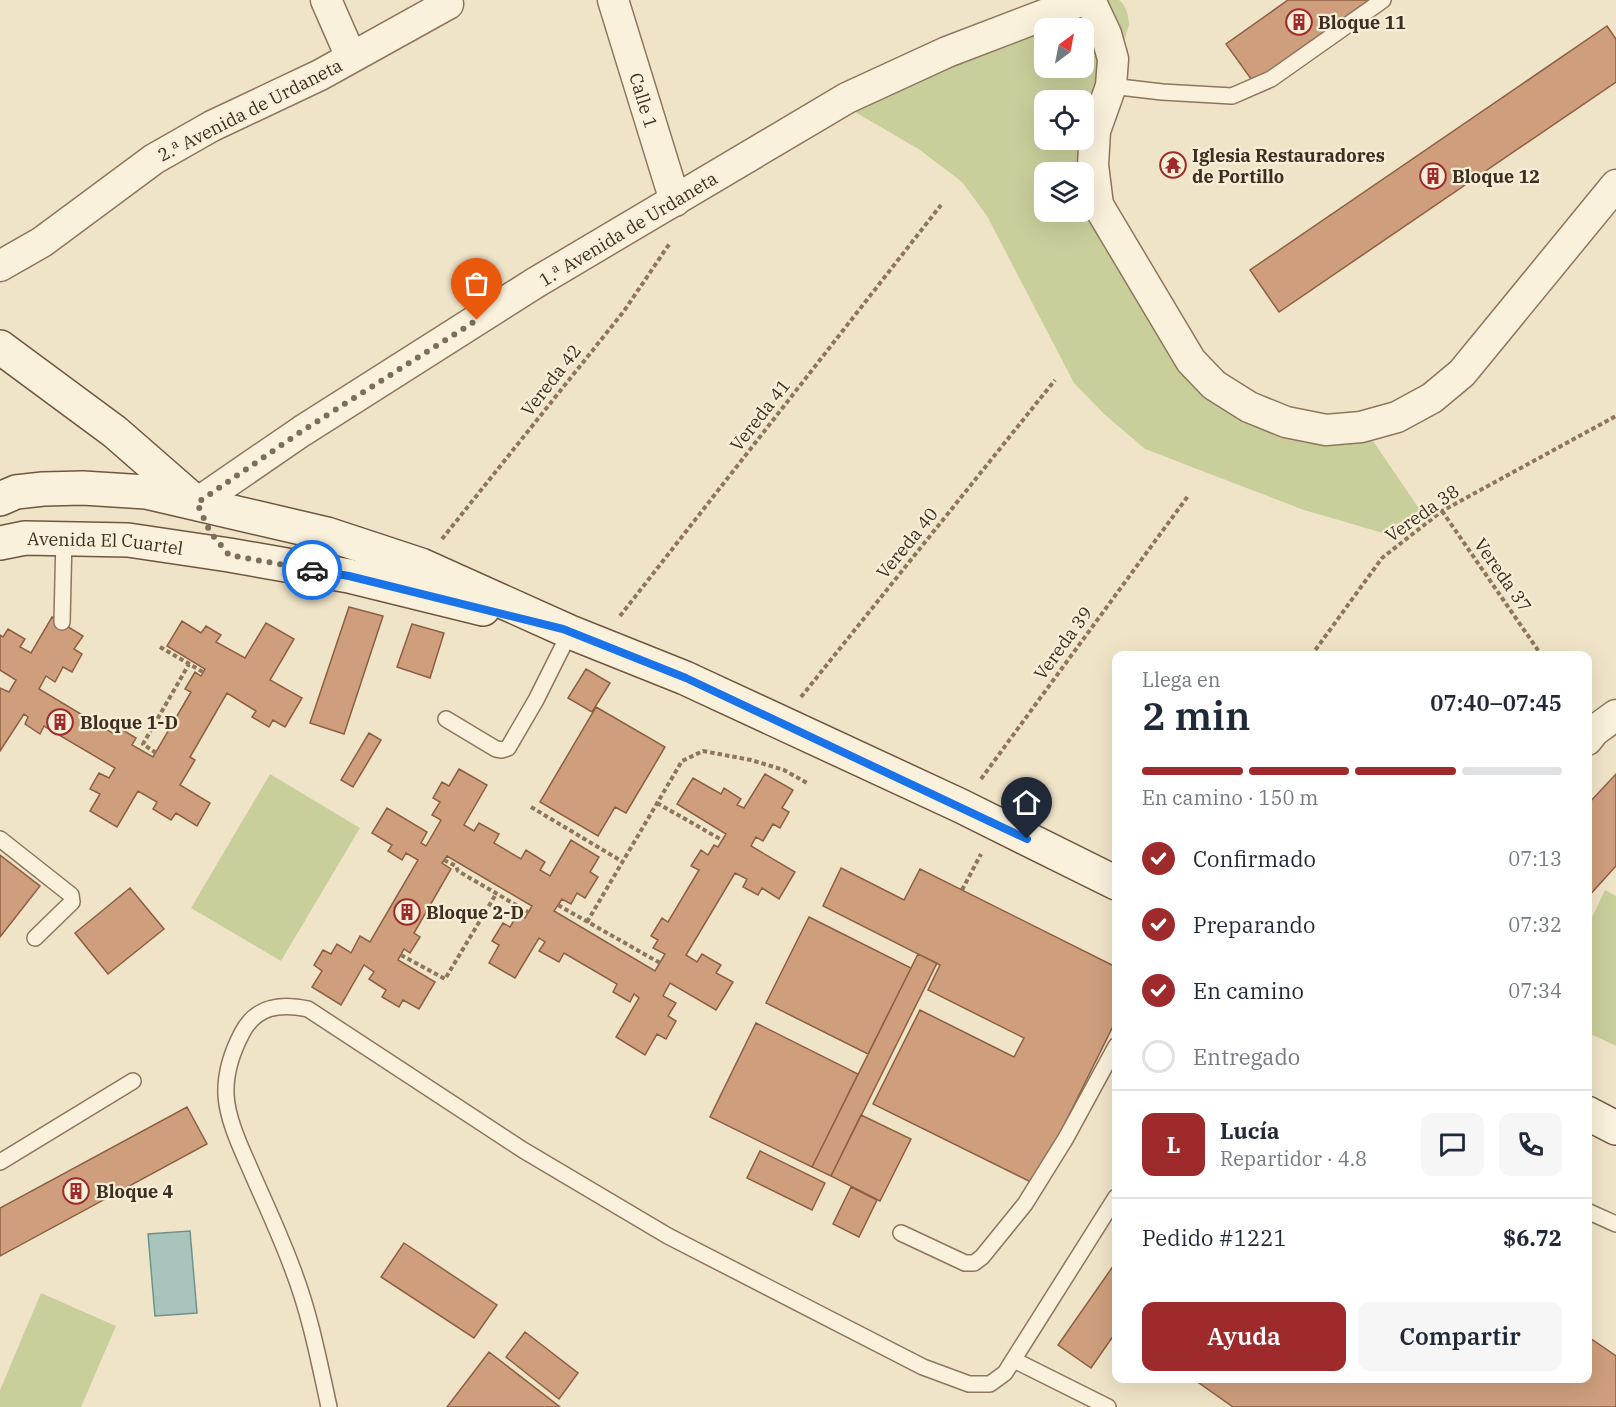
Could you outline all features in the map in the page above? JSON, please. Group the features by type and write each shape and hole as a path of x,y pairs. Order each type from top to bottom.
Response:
{"main road":[{"path":"0,347 115,432 197,503 210,532 229,555"},
{"name":"Avenida El Cuartel","path":"0,499 16,492 43,489 83,488 146,492 327,534 421,565 577,634 686,678 961,806 1112,881"},
{"path":"128,540 173,518 197,503"},
{"name":"Avenida El Cuartel","path":"0,543 25,538 64,537 128,540 229,555 349,576 577,634"},
{"path":"1592,1116 1616,1128"}],"street":[{"path":"326,0 351,57"},
{"name":"Calle 1","path":"613,0 675,201"},
{"name":"1.ª Avenida de Urdaneta","path":"197,503 342,405 535,283 846,98 947,51 1083,0"},
{"path":"1090,0 1106,34 1113,59 1111,86 1095,131 1093,165 1098,205 1191,361 1214,385 1249,407 1286,422 1326,430 1361,427 1396,417 1432,398 1462,373 1616,185"},
{"name":"2.ª Avenida de Urdaneta","path":"0,266 42,242 154,159 212,126 320,75 448,4"},
{"path":"1592,734 1616,715"}],"lane":[{"path":"1111,86 1232,96 1271,79 1383,0"},
{"path":"62,622 64,537"},
{"path":"446,719 496,749 508,748 577,634"},
{"path":"0,839 71,895 72,902 34,938"},
{"path":"329,1407 315,1344 294,1271 236,1136 226,1095 229,1063 247,1023 267,1009 289,1005 308,1010 604,1200 668,1236 922,1367 969,1384 990,1384 1005,1373 1112,1203"},
{"path":"901,1233 965,1263 974,1263 982,1257 1025,1204 1066,1138 1112,1053"},
{"path":"0,1162 133,1081"},
{"path":"1592,1213 1616,1224"},
{"path":"1014,1360 1108,1407"}],"path":[{"name":"Vereda 42","path":"421,565 624,310 674,238 675,201"},
{"name":"Vereda 41","path":"577,634 941,205"},
{"name":"Vereda 40","path":"780,723 1054,380"},
{"name":"Vereda 38","path":"1315,651 1382,558 1442,511 1616,416"},
{"name":"Vereda 39","path":"961,806 1188,496"},
{"name":"Vereda 37","path":"1442,511 1539,651"},
{"path":"160,647 203,672"},
{"path":"156,753 143,744 189,664"},
{"path":"587,922 682,761 703,751 762,763 784,770 807,783"},
{"path":"657,803 722,840"},
{"path":"531,807 623,862"},
{"path":"962,890 994,823"},
{"path":"444,860 456,866 458,871 528,912"},
{"path":"401,955 445,979 496,894"},
{"path":"558,905 660,963"}],"green space":[{"path":"1068,0 1119,0 1122,2 1128,14 1129,24 1094,147 1094,90 1034,90 1034,150 1093,150 1091,162 1034,162 1034,222 1094,222 1094,169 1184,339 1231,386 1336,435 1373,441 1420,510 1383,533 1304,510 1145,449 1104,414 1074,383 987,216 962,182 920,150 850,109"},
{"path":"270,774 360,828 281,961 191,908"},
{"path":"1605,890 1616,896 1616,1046 1592,1034 1592,917"},
{"path":"41,1293 116,1326 81,1407 0,1407 0,1390"}],"water":[{"path":"190,1231 197,1313 155,1316 148,1234"}],"building":[{"name":"Bloque 11","path":"1288,0 1371,0 1254,83 1226,44"},
{"name":"Bloque 12","path":"1607,26 1616,39 1616,82 1279,312 1250,270"},
{"path":"349,607 383,616 344,734 310,723"},
{"name":"Bloque 1-D","path":"52,617 83,636 74,649 82,654 72,672 63,667 55,682 46,676 39,689 114,734 118,727 136,738 132,745 153,757 191,692 185,689 195,672 201,676 205,669 167,646 182,621 201,633 206,626 221,635 216,642 245,658 266,623 294,639 270,680 302,698 285,727 273,720 269,727 252,717 256,711 227,693 190,757 195,760 180,785 210,803 197,826 176,813 171,820 153,809 157,802 138,791 117,827 90,811 100,794 90,789 99,773 109,778 115,768 44,726 40,734 25,724 28,717 24,714 0,751 0,688 9,692 16,680 0,670 0,635 3,637 8,629 25,639 20,647 31,653"},
{"path":"412,624 444,633 430,678 397,667"},
{"path":"586,669 610,683 592,712 568,698"},
{"path":"596,707 665,747 626,813 615,807 598,836 540,802"},
{"path":"369,733 381,740 353,787 341,780"},
{"name":"Bloque 2-D","path":"459,769 487,785 464,825 474,831 479,823 499,834 494,843 521,859 526,850 545,862 540,870 550,876 571,840 599,857 590,872 598,877 585,898 577,893 571,904 562,899 554,911 655,971 665,954 653,948 658,940 651,936 662,918 668,922 699,870 691,866 701,850 708,855 714,845 718,847 726,834 677,804 693,778 721,794 724,788 741,799 737,805 744,808 765,774 793,790 782,808 789,812 780,828 773,824 763,841 756,837 751,846 795,872 779,899 762,888 758,895 743,887 747,879 735,873 686,955 697,962 702,954 721,965 716,973 733,982 716,1010 670,983 663,996 676,1003 668,1016 676,1021 666,1039 657,1034 645,1055 616,1037 639,998 634,994 630,1002 613,992 617,984 564,953 559,962 539,951 545,942 539,938 515,978 489,963 499,945 492,941 503,923 510,927 518,914 525,918 532,906 447,856 442,863 451,869 414,933 420,937 410,953 404,949 398,960 435,982 419,1009 403,1000 399,1007 382,997 386,990 369,979 374,972 364,965 341,1005 312,987 322,971 314,965 323,950 331,954 337,944 351,953 360,936 370,942 418,860 406,853 402,860 388,851 392,845 372,833 387,808 427,832 421,843 426,846 441,820 432,815 440,802 433,798 442,782 449,786"},
{"path":"1616,774 1616,866 1592,892 1592,800"},
{"path":"0,855 40,886 0,937"},
{"path":"841,868 904,900 920,869 1112,965 1112,1028 1035,1184 873,1104 920,1010 1014,1057 1024,1038 928,990 940,965 823,906"},
{"path":"130,888 164,929 108,974 75,933"},
{"path":"809,917 911,968 868,1054 766,1003"},
{"path":"918,954 937,963 831,1176 812,1167"},
{"path":"756,1023 858,1074 812,1167 710,1117"},
{"name":"Bloque 4","path":"187,1107 207,1144 0,1256 0,1208"},
{"path":"861,1115 911,1139 880,1201 831,1176"},
{"path":"760,1151 825,1183 812,1210 747,1178"},
{"path":"851,1187 877,1200 859,1237 833,1224"},
{"path":"404,1243 497,1305 474,1338 381,1277"},
{"path":"1112,1268 1112,1338 1091,1368 1058,1345"},
{"path":"525,1332 578,1373 559,1399 506,1357"},
{"path":"1592,1339 1616,1356 1616,1407 1233,1407 1199,1383 1592,1383"},
{"path":"489,1352 560,1407 447,1407"}],"way so far":[{"path":"312,570 229,555 210,532 197,503 302,431 477,320"}],"place":[{"name":"Bloque 11","path":"1299,22"},
{"name":"Iglesia Restauradores de Portillo","path":"1173,165"},
{"name":"Bloque 12","path":"1433,176"},
{"name":"Bloque 1-D","path":"60,722"},
{"name":"Bloque 2-D","path":"407,912"},
{"name":"Bloque 4","path":"76,1191"}],"route":[{"path":"312,570 349,576 563,629 599,642 686,678 1027,839"}]}
